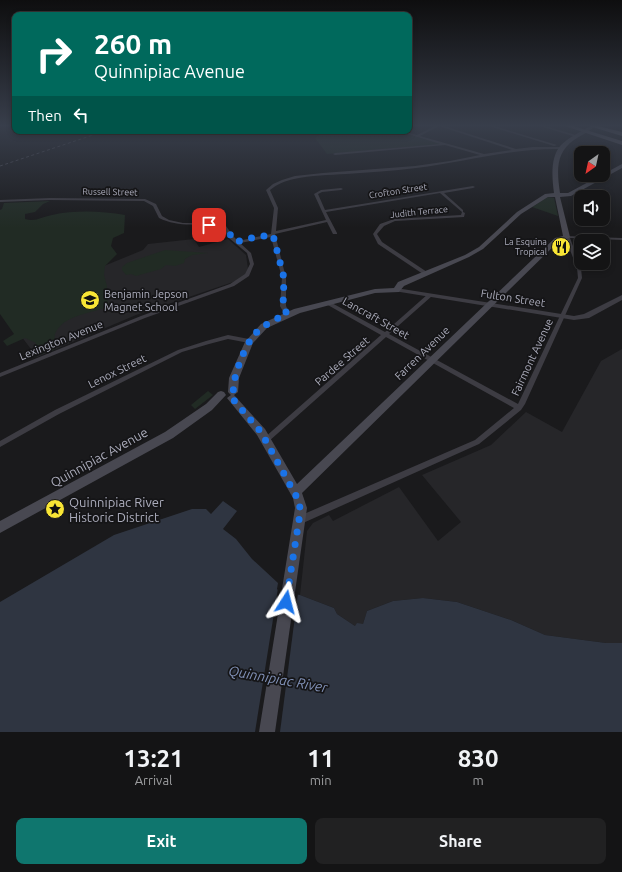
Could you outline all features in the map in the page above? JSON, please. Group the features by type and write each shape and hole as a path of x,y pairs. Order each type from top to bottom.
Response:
{"main road":[{"name":"Fairmont Avenue","path":"556,160 557,195 567,237"},
{"path":"267,732 299,520 300,503 296,492 266,440 246,412 228,395 249,341 262,328 287,314 375,291 396,290 401,284 467,256 481,248 519,213 547,195 569,195 622,166"},
{"name":"Farren Avenue","path":"296,492 557,239 567,237"},
{"name":"Quinnipiac Avenue","path":"0,528 163,439 208,407 228,395"}],"street":[{"path":"287,314 283,306 284,278 273,234 276,208 268,190 275,184 298,177 407,168 458,160"},
{"name":"Crofton Street","path":"325,211 473,187"},
{"path":"335,233 327,221 325,211 316,194 322,191 340,189"},
{"name":"Judith Terrace","path":"425,273 380,243 375,234 378,228 394,220 462,213 442,192"},
{"name":"Russell Street","path":"0,201 142,200 155,205 160,217 165,219 183,224 224,227 236,242"},
{"path":"236,242 327,221"},
{"path":"567,237 622,239"},
{"name":"Fairmont Avenue","path":"299,520 477,442 519,408 580,278 579,268 567,237"},
{"name":"Lexington Avenue","path":"0,375 143,317 236,283 247,275 252,264 249,253 236,242"},
{"name":"Fulton Street","path":"396,290 574,318 586,316 622,297"},
{"name":"Pardee Street","path":"266,440 430,296"},
{"name":"Lancraft Street","path":"328,303 519,408"},
{"name":"Lenox Street","path":"0,444 57,412 180,351 228,337 249,341"}],"shaded area":[{"path":"548,197 554,198 558,216 532,207"},
{"path":"50,201 43,204 35,212 25,214 25,219 35,220 61,213 79,212 98,212 125,215 124,233 113,238 111,246 117,254 105,266 104,275 107,286 106,297 110,306 79,316 64,323 55,334 54,350 33,357 36,343 25,338 7,346 3,341 14,334 0,314 0,210 2,209 4,203"},
{"name":"Benjamin Jepson Magnet School","path":"194,239 199,247 228,239 246,255 248,269 245,275 236,281 136,315 37,357 18,332 0,297 99,268 143,250 148,244"},
{"path":"165,250 208,253 192,255 185,259 184,263 175,266 166,265 161,269 136,276 131,274 126,275 122,270 122,267 127,263"},
{"path":"622,349 622,643 606,643 545,635 511,620 457,602 423,598 393,601 367,611 363,624 355,626 337,614 334,608 300,595 307,531 313,523 329,515 333,521 399,487 438,541 461,522 422,475 491,445 526,412 562,432 601,361"},
{"path":"208,391 213,395 195,409 191,405"}],"water":[{"name":"Quinnipiac River","path":"223,501 237,511 223,529 236,539 252,559 278,583 277,589 280,592 300,595 334,608 337,614 355,626 357,623 363,624 367,611 393,601 423,598 457,602 511,620 545,635 606,643 622,643 622,732 0,732 0,602 114,535 192,509 206,509 211,514"}],"pier":[{"path":"278,588 298,593 280,732 255,732"}],"railway":[{"path":"0,166 18,160"}],"place":[{"name":"La Esquina Tropical","path":"561,247"},
{"name":"Benjamin Jepson Magnet School","path":"90,300"},
{"name":"Quinnipiac River Historic District","path":"55,509"}],"route":[{"path":"209,225 217,225 226,228 231,238 236,242 255,237 273,235 284,278 283,308 287,314 262,328 250,340 234,378 235,381 232,390 234,397 232,398 246,412 261,432 300,503 301,508 286,602"}]}
